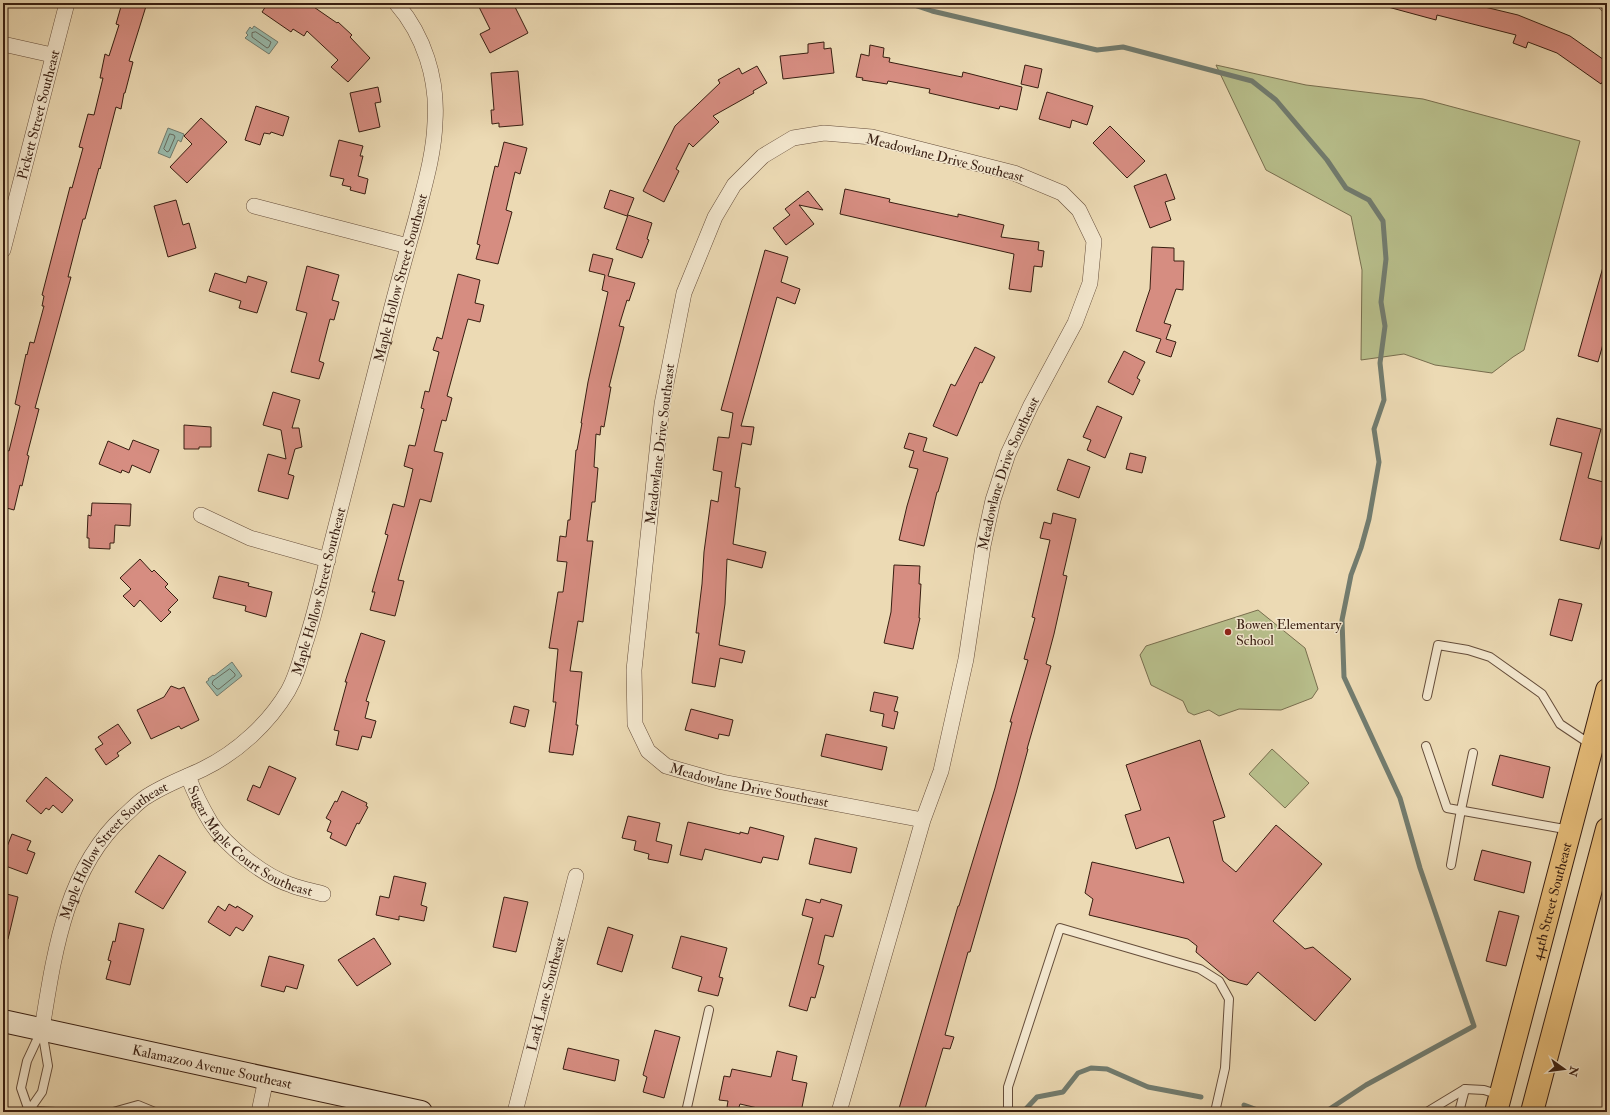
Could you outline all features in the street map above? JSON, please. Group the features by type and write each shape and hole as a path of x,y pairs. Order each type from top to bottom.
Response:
{"main road":[{"name":"44th Street Southeast","path":"1499,1104 1571,830 1600,754 1607,690"},
{"path":"1532,1112 1558,1011 1598,875 1607,829"},
{"path":"1536,965 1546,970 1553,982 1556,991 1558,1011"},
{"name":"Kalamazoo Avenue Southeast","path":"3,1021 421,1112"}],"street":[{"name":"Pickett Street Southeast","path":"3,250 66,3"},
{"name":"Maple Hollow Street Southeast","path":"42,1029 52,964 64,921 80,876 102,841 120,820 142,799 207,767 245,741 274,712 295,676 312,624 408,246 426,182 434,141 435,104 433,81 427,59 410,20 396,3"},
{"path":"3,44 52,56"},
{"name":"Meadowlane Drive Southeast","path":"839,1112 923,820 941,771 966,660 982,546 993,500 1008,454 1031,405 1075,323 1090,283 1094,240 1079,210 1062,193 1014,173 872,137 824,133 793,138 763,156 734,185 714,217 684,293 662,404 634,670 635,724 648,750 666,766 722,782 923,820"},
{"path":"254,206 408,246"},
{"path":"201,515 250,538 328,560"},
{"name":"Sugar Maple Court Southeast","path":"188,776 196,795 212,824 238,852 269,874 283,881 323,894"},
{"name":"Lark Lane Southeast","path":"515,1112 576,876"},
{"path":"259,1112 266,1079"}],"lane":[{"path":"1427,696 1438,645 1468,650 1490,657 1542,694 1560,724 1600,754"},
{"path":"1426,746 1447,808 1571,830"},
{"path":"1451,865 1473,753"},
{"path":"1008,1112 1008,1087 1060,928 1200,969 1218,981 1229,999 1225,1068 1215,1112"},
{"path":"686,1112 709,1010"},
{"path":"28,1111 42,1092 48,1066 42,1029"},
{"path":"28,1111 21,1088 27,1061 42,1029"},
{"path":"1427,1112 1465,1088 1484,1090 1499,1104"},
{"path":"1459,1112 1465,1088"},
{"path":"113,1112 138,1105 156,1112"},
{"path":"28,1111 56,1112"}],"green space":[{"path":"1216,65 1306,85 1423,99 1580,141 1524,350 1492,373 1435,365 1404,354 1361,360 1362,270 1351,216 1266,170"},
{"path":"1258,610 1305,648 1318,689 1312,698 1281,710 1239,709 1219,716 1209,710 1194,715 1188,712 1183,701 1151,685 1140,655 1146,646"},
{"path":"1272,749 1309,783 1285,808 1249,774"}],"water":[{"path":"254,26 278,42 269,54 245,38 248,35 246,33 250,27 252,29"},
{"path":"168,128 184,134 181,142 178,140 170,158 158,153"},
{"path":"232,662 242,676 217,696 206,682 213,675 214,676"}],"building":[{"path":"122,3 147,3 129,61 133,62 121,109 116,107 100,169 99,168 85,219 83,219 68,277 71,277 35,408 39,409 27,455 29,456 22,486 20,485 14,510 3,507 3,449 9,451 20,406 15,404 26,354 27,355 30,342 34,343 44,306 42,306 44,296 42,295 70,187 72,188 83,148 79,147 88,114 94,115 103,78 100,78 105,54 109,56 119,25 116,24"},
{"path":"268,3 308,3 337,23 338,22 352,35 350,37 370,58 348,82 331,67 338,60 307,31 304,36 293,29 291,32 262,12"},
{"path":"477,3 513,3 528,33 490,53 480,34 490,29"},
{"path":"1388,3 1468,3 1518,15 1570,36 1607,62 1607,75 1601,84 1557,53 1528,42 1526,48 1513,43 1516,35 1437,15 1436,20 1388,7"},
{"path":"824,42 824,49 831,48 834,73 783,79 780,56 808,53 808,44"},
{"path":"870,45 884,48 883,57 890,58 889,62 962,77 963,72 1022,87 1017,110 1000,106 999,109 929,93 930,89 888,81 887,84 862,80 863,78 856,77 861,54 869,56"},
{"path":"1025,65 1042,69 1038,88 1021,84"},
{"path":"757,66 767,83 753,91 754,93 713,116 719,122 693,147 689,143 676,169 679,171 664,202 643,191 675,126 720,83 718,80 739,68 742,74"},
{"path":"518,71 523,125 499,127 499,123 492,124 491,110 494,110 491,73"},
{"path":"378,87 381,102 375,103 380,127 359,132 350,93"},
{"path":"1047,92 1093,106 1087,125 1072,120 1070,128 1039,119"},
{"path":"256,106 289,117 283,136 271,132 270,134 264,133 260,145 245,140"},
{"path":"201,118 227,142 187,183 170,167 192,144 184,136"},
{"path":"1110,126 1145,161 1127,178 1093,143"},
{"path":"339,140 363,146 360,156 363,156 358,176 368,179 365,194 350,190 351,187 342,185 344,179 330,176"},
{"path":"504,142 527,148 520,174 515,172 506,210 512,212 498,264 476,259 480,245 477,244 495,166 498,167"},
{"path":"1166,174 1175,199 1165,202 1171,220 1150,228 1134,186"},
{"path":"845,189 890,199 889,202 958,217 958,214 1004,225 1001,237 1039,242 1038,250 1044,251 1042,267 1034,266 1031,292 1009,289 1014,254 840,214"},
{"path":"610,190 634,198 627,216 604,208"},
{"path":"808,191 823,210 799,205 814,224 786,245 773,228 790,215 785,209"},
{"path":"176,200 183,225 189,223 196,248 168,257 154,206"},
{"path":"628,215 652,223 647,239 649,240 642,258 616,249"},
{"path":"1152,247 1174,248 1174,261 1184,261 1183,290 1176,289 1164,323 1171,325 1166,339 1176,342 1171,357 1156,352 1161,339 1136,331 1150,289"},
{"path":"765,250 788,257 781,282 800,289 795,304 777,297 741,426 754,427 751,445 742,443 735,487 740,488 733,544 766,552 762,568 727,559 725,604 719,645 745,651 742,663 720,658 715,687 692,683 699,633 696,633 711,500 718,502 722,472 713,470 718,437 729,438 733,413 721,410"},
{"path":"593,254 613,259 608,276 635,283 629,301 627,300 619,326 624,327 609,387 611,387 604,427 601,426 600,435 596,434 594,467 598,468 595,502 592,502 587,541 593,541 583,622 578,621 570,671 582,672 576,725 578,725 573,755 549,752 556,702 553,702 558,649 549,648 558,592 563,592 567,562 557,561 560,536 566,537 568,520 570,520 576,450 582,423 588,382 608,292 602,290 605,275 589,271"},
{"path":"307,266 339,275 332,300 339,302 334,320 330,319 319,361 324,363 319,379 291,372 307,313 296,310"},
{"path":"1603,267 1607,267 1607,330 1598,362 1578,356"},
{"path":"215,273 246,283 248,276 267,282 257,313 239,308 241,301 209,291"},
{"path":"458,274 480,280 475,303 484,305 480,322 468,319 447,396 452,398 446,421 442,420 434,451 443,453 431,502 420,499 398,580 404,581 395,616 370,610 375,592 372,592 388,535 385,534 393,504 404,507 413,469 404,466 409,445 415,446 424,409 421,408 425,391 429,392 439,352 433,350 437,337 442,339"},
{"path":"975,347 995,357 982,383 980,382 957,436 933,426 951,384 955,386"},
{"path":"1124,351 1145,362 1137,378 1140,380 1133,395 1108,382"},
{"path":"273,392 300,400 292,428 299,428 302,447 295,449 288,474 294,476 288,499 258,491 268,454 286,459 281,430 263,425"},
{"path":"1097,406 1122,417 1105,458 1087,450 1091,440 1083,437"},
{"path":"1557,418 1601,429 1588,478 1607,483 1607,517 1599,549 1560,540 1582,453 1550,445"},
{"path":"184,425 211,427 211,447 184,449"},
{"path":"909,433 927,438 923,451 948,458 937,492 924,546 899,540 918,469 909,467 914,451 904,448"},
{"path":"133,440 159,450 150,473 132,465 129,473 122,470 121,473 99,464 108,441 129,450"},
{"path":"1130,453 1146,457 1142,473 1126,469"},
{"path":"1068,459 1090,467 1079,498 1057,490"},
{"path":"92,503 131,504 130,526 115,525 114,543 110,543 110,549 89,548 89,538 87,538 88,515 91,516"},
{"path":"1053,513 1076,519 1063,575 1067,576 1046,664 1051,666 1016,793 970,952 968,952 945,1035 954,1037 950,1049 943,1048 924,1112 898,1112 958,906 995,788 1012,722 1010,722 1028,660 1024,659 1035,618 1032,617 1050,540 1040,538 1044,522 1051,524"},
{"path":"140,559 152,572 154,570 168,584 165,587 178,600 168,610 171,612 161,622 140,600 134,607 123,596 131,589 120,578"},
{"path":"894,565 920,566 920,618 913,649 884,643 891,612"},
{"path":"219,576 249,583 248,586 272,592 266,617 245,611 246,606 213,598"},
{"path":"1559,599 1582,604 1572,641 1550,635"},
{"path":"361,633 385,641 366,701 369,702 365,718 376,721 371,738 362,736 358,750 336,745 339,731 334,730 347,682 345,682"},
{"path":"171,686 179,689 184,687 199,720 181,729 179,726 151,739 137,710 164,697"},
{"path":"874,692 898,697 894,711 898,712 894,729 882,726 884,714 870,711"},
{"path":"514,706 529,710 525,727 510,723"},
{"path":"691,709 733,720 729,736 719,734 718,739 685,730"},
{"path":"118,724 131,743 117,753 119,756 106,765 95,749 103,744 98,737"},
{"path":"826,734 887,747 882,770 821,756"},
{"path":"1200,740 1225,817 1213,821 1223,861 1236,872 1276,825 1322,864 1273,921 1305,949 1313,947 1351,979 1315,1021 1258,972 1247,985 1229,980 1196,952 1197,946 1188,939 1089,915 1093,899 1085,893 1092,862 1184,883 1169,837 1136,849 1125,815 1141,810 1126,765"},
{"path":"1500,755 1550,767 1543,798 1492,785"},
{"path":"269,766 296,778 279,815 247,800 253,785 260,788"},
{"path":"46,777 73,800 62,813 53,805 49,810 46,808 41,814 26,801"},
{"path":"342,791 367,803 366,806 368,807 359,824 357,823 346,846 330,838 332,833 327,831 331,821 326,818 335,801 337,802"},
{"path":"628,816 660,823 656,841 672,845 668,863 648,859 649,854 634,850 636,841 622,838"},
{"path":"688,822 740,834 740,832 748,834 750,827 784,836 778,860 763,857 761,863 705,849 702,860 680,855"},
{"path":"12,834 31,841 27,850 35,853 27,874 3,865 3,857"},
{"path":"815,838 857,848 851,873 809,864"},
{"path":"1482,850 1531,862 1524,893 1474,880"},
{"path":"159,855 186,872 163,909 135,892"},
{"path":"394,876 426,883 421,905 427,907 424,921 399,916 399,920 376,915 380,896 389,898"},
{"path":"3,893 18,897 8,939 3,939"},
{"path":"504,897 528,902 516,952 493,947"},
{"path":"806,899 820,903 821,899 842,905 833,937 825,935 818,964 824,966 815,998 811,997 807,1011 789,1006 813,918 802,915"},
{"path":"229,904 236,908 237,906 253,916 243,931 236,927 230,936 208,922 218,906 225,911"},
{"path":"1499,911 1519,916 1506,966 1486,961"},
{"path":"119,923 144,929 130,985 106,979 111,961 108,960 113,941 115,942"},
{"path":"608,927 633,935 622,972 597,964"},
{"path":"681,936 727,948 719,977 723,978 718,996 698,991 702,977 672,968"},
{"path":"374,938 391,964 357,986 338,960"},
{"path":"269,956 304,965 297,989 286,986 284,992 261,986"},
{"path":"655,1030 680,1037 664,1098 643,1092 647,1077 643,1075"},
{"path":"568,1048 619,1060 615,1081 563,1069"},
{"path":"777,1051 797,1056 792,1080 807,1083 801,1112 775,1112 740,1104 738,1110 727,1107 728,1101 719,1100 724,1076 730,1077 732,1069 771,1077"}],"waterway":[{"path":"908,3 932,11 1097,50 1123,47 1252,81 1276,100 1327,160 1346,188 1369,200 1383,221 1386,259 1381,302 1385,326 1380,363 1384,400 1374,429 1379,462 1369,519 1361,548 1351,575 1342,620 1344,677 1400,798 1420,868 1474,1026 1366,1085 1325,1112"},
{"path":"1023,1112 1037,1097 1063,1092 1078,1073 1091,1068 1107,1069 1148,1087 1201,1097"},
{"path":"1244,1105 1263,1112"}],"place":[{"name":"Bowen Elementary School","path":"1228,632"}]}
